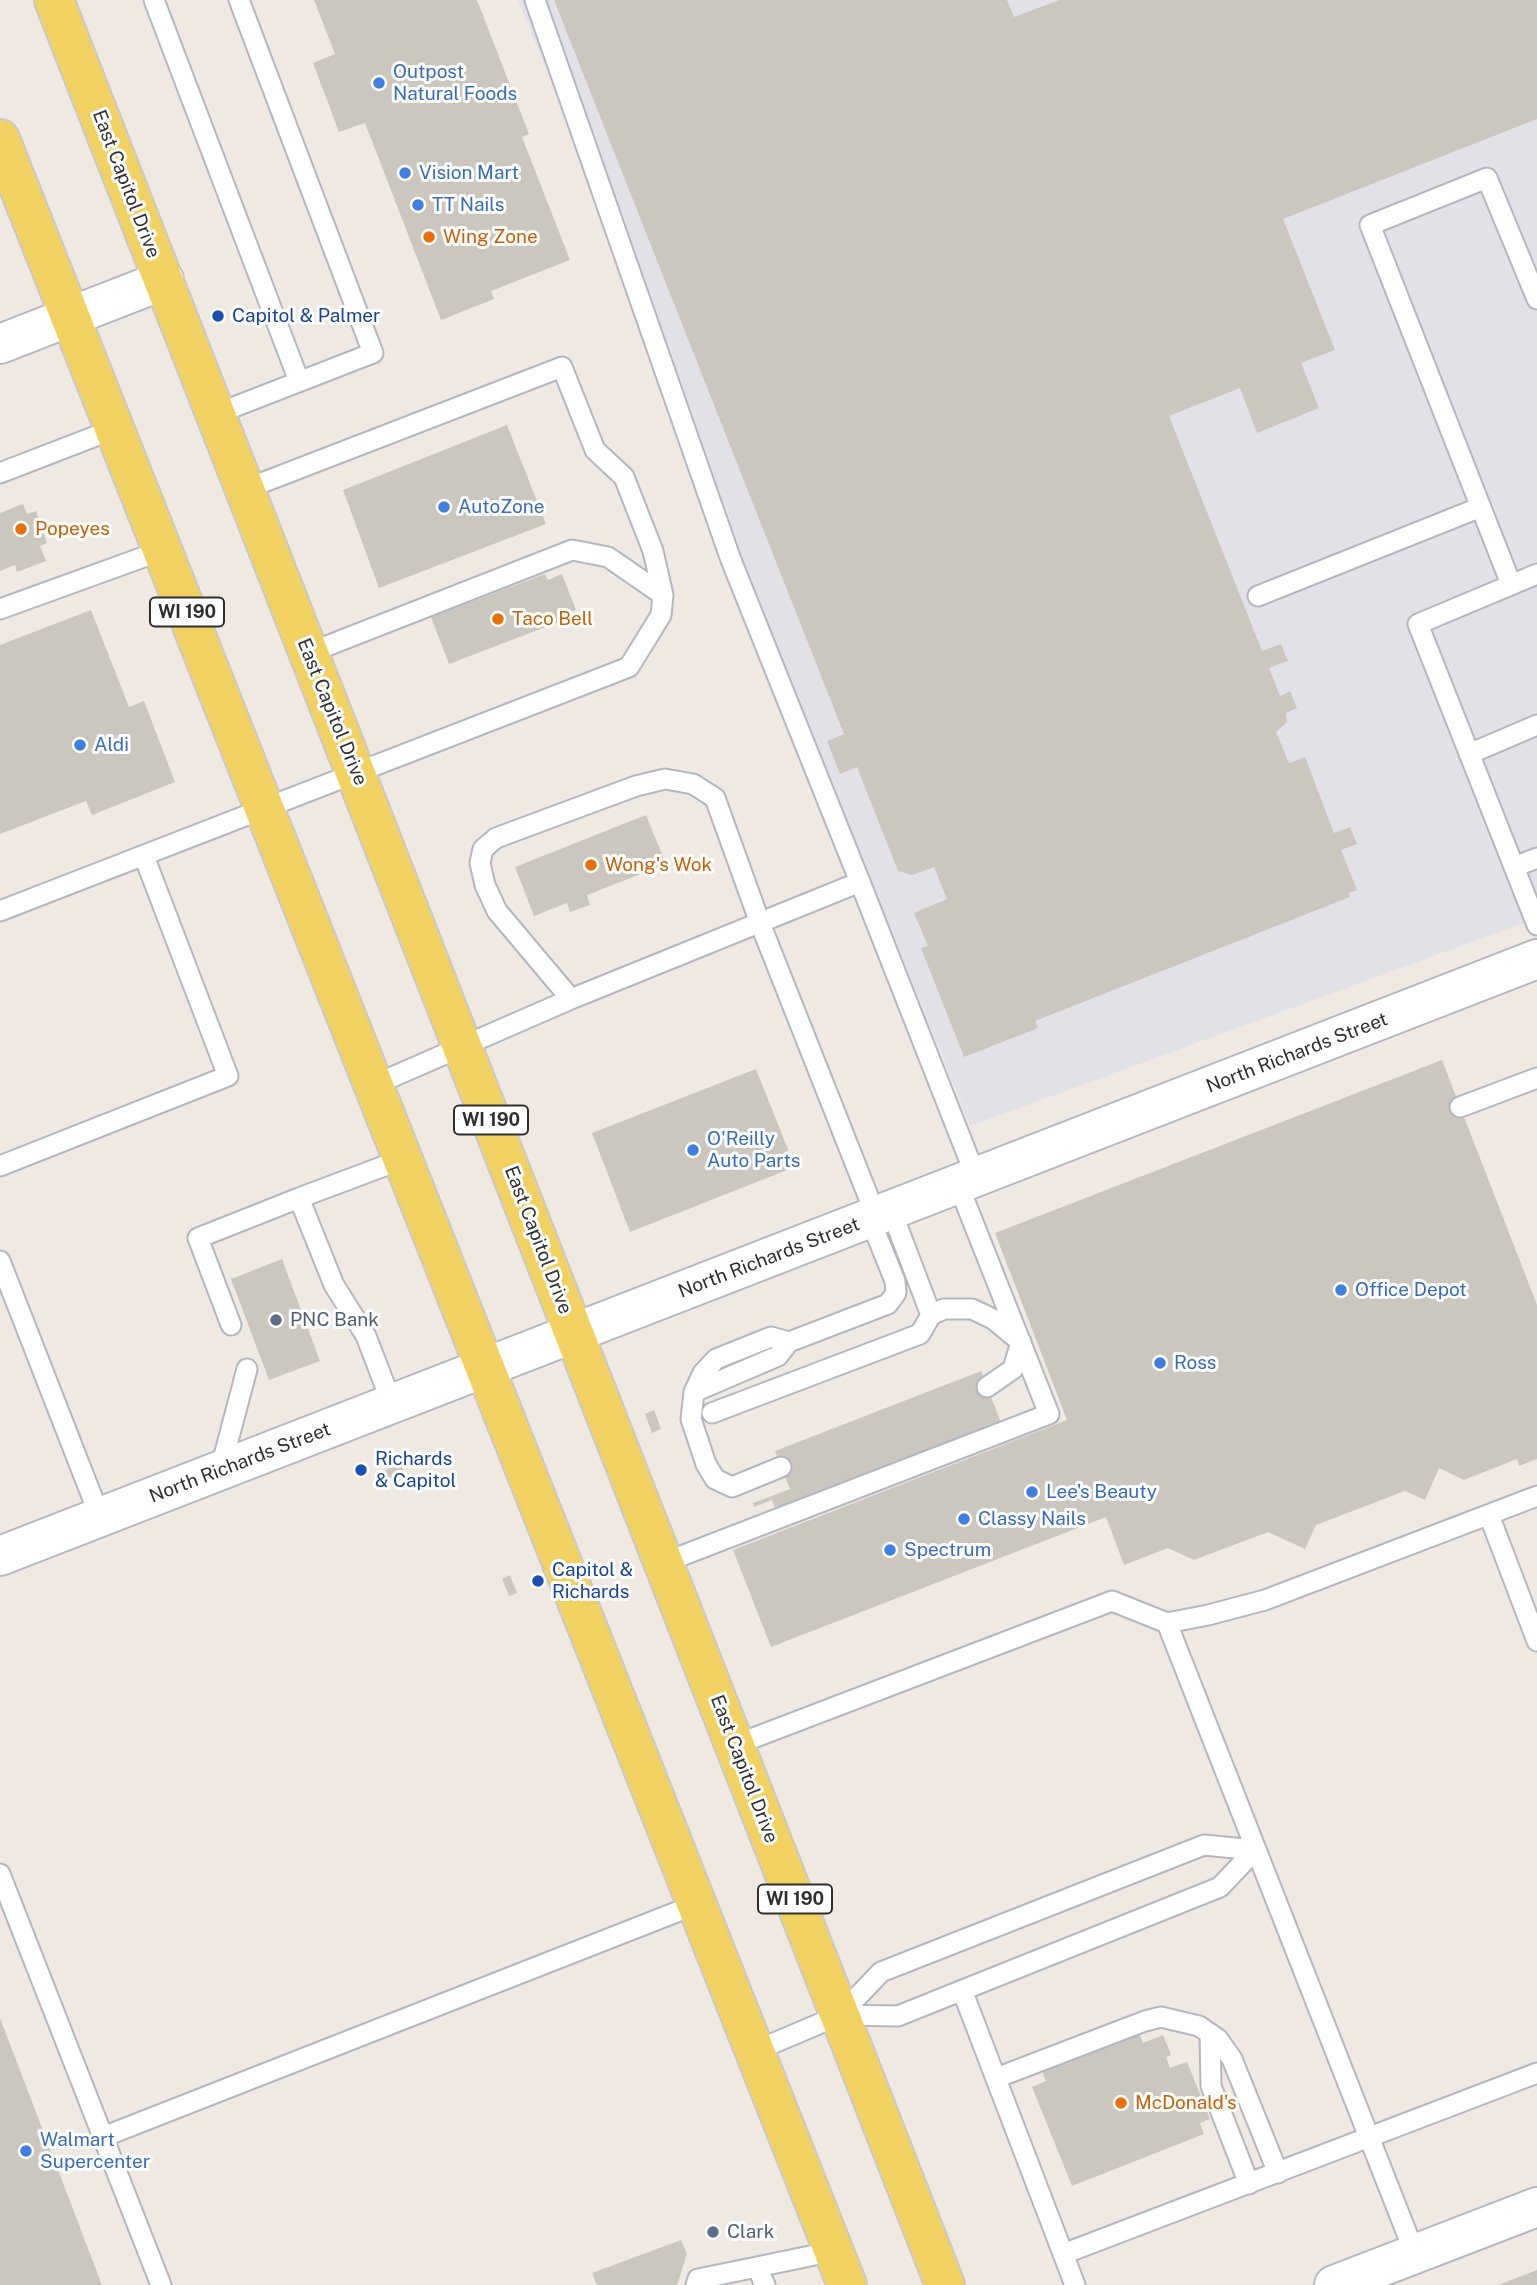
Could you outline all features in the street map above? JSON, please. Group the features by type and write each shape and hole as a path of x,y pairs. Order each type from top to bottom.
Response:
{"main road":[{"name":"East Capitol Drive","path":"54,0 945,2285"},
{"name":"WI 190","path":"0,139 841,2268"}],"street":[{"path":"0,344 164,280"},
{"name":"North Richards Street","path":"0,1556 1537,959"},
{"path":"1334,2285 1537,2207"}],"lane":[{"path":"154,0 299,382"},
{"path":"216,414 373,353 239,0"},
{"path":"535,0 731,560 860,883 967,1180 1021,1342 1049,1414 663,1563"},
{"path":"1511,584 1370,225 1487,178 1537,299"},
{"path":"0,911 629,667 660,615 663,596 653,551 624,477 594,450 562,367 246,489"},
{"path":"0,473 114,429"},
{"path":"1258,596 1481,507"},
{"path":"0,609 163,550"},
{"path":"309,653 572,550 608,557 663,596"},
{"path":"1537,574 1418,624 1537,925"},
{"path":"1469,754 1537,725"},
{"path":"571,999 497,911 485,885 481,863 483,849 496,838 636,786 665,779 693,784 715,798 760,923 879,1215 931,1315"},
{"path":"0,1166 228,1076 145,856"},
{"path":"1514,867 1537,858"},
{"path":"374,1085 571,999 860,883"},
{"path":"1461,1107 1537,1078"},
{"path":"231,1325 198,1238 403,1159"},
{"path":"299,1198 334,1285 366,1336 392,1404"},
{"path":"781,1467 732,1487 715,1479 706,1464 691,1419 694,1392 778,1356 789,1342 888,1304 896,1293 895,1281 879,1215"},
{"path":"0,1261 100,1517"},
{"path":"712,1413 920,1334 931,1315 944,1309 972,1309 993,1319 1021,1342"},
{"path":"987,1387 1013,1369 1021,1342"},
{"path":"220,1471 247,1370"},
{"path":"735,1745 1112,1601 1167,1623 1265,1600 1537,1496"},
{"path":"1489,1515 1537,1641"},
{"path":"1167,1623 1415,2254"},
{"path":"840,2015 881,1972 1204,1845 1255,1850"},
{"path":"755,2050 840,2015 898,2016 1220,1887 1255,1850"},
{"path":"0,1874 161,2285"},
{"path":"103,2137 697,1904"},
{"path":"962,1990 1075,2285"},
{"path":"996,2078 1161,2017 1199,2026 1218,2039 1232,2059 1278,2173"},
{"path":"1209,2034 1211,2086 1249,2184"},
{"path":"1063,2254 1537,2073"},
{"path":"696,2285 698,2279 841,2268"}],"shaded area":[{"path":"518,0 1537,0 1537,918 970,1126"}],"building":[{"path":"314,0 477,0 529,134 522,137 570,260 491,291 494,299 441,320 365,123 339,132 313,63 335,54"},
{"path":"554,0 1007,0 1014,17 1059,0 1537,0 1537,119 1283,219 1335,350 1301,363 1319,408 1257,433 1240,388 1169,416 1262,651 1281,644 1288,661 1269,668 1280,696 1290,691 1297,708 1286,713 1287,722 1276,732 1289,763 1305,757 1334,833 1350,827 1357,844 1341,850 1357,890 1349,893 1350,897 1035,1021 1038,1028 964,1057 921,948 928,946 914,913 947,899 934,867 912,875 898,871 857,767 840,774 827,741 844,734"},
{"name":"AutoZone","path":"507,425 546,524 379,588 343,490"},
{"name":"Popeyes","path":"23,504 27,514 36,511 47,543 40,546 46,561 17,572 15,565 0,571 0,513"},
{"name":"Taco Bell","path":"545,574 548,580 562,574 576,610 562,616 564,620 449,664 431,617"},
{"name":"Aldi","path":"91,610 129,707 144,701 175,782 92,815 86,801 0,834 0,645"},
{"name":"Wong's Wok","path":"646,815 666,864 587,895 590,905 570,912 567,903 534,916 515,867"},
{"path":"1442,1060 1537,1305 1537,1459 1519,1466 1517,1459 1464,1480 1439,1468 1425,1500 1405,1491 1316,1525 1305,1549 1268,1532 1194,1560 1168,1548 1124,1565 1106,1517 771,1647 733,1550 1067,1420 995,1233"},
{"name":"O'Reilly Auto Parts","path":"756,1069 795,1167 630,1232 592,1133"},
{"name":"PNC Bank","path":"282,1259 320,1361 269,1380 231,1279"},
{"path":"981,1371 1001,1423 776,1510 772,1500 754,1507 753,1503 790,1489 775,1451"},
{"path":"654,1410 661,1429 652,1433 645,1414"},
{"path":"401,1464 404,1473 386,1480 383,1471"},
{"path":"510,1575 517,1593 509,1596 502,1579"},
{"name":"Walmart Supercenter","path":"0,2018 102,2285 0,2285"},
{"name":"McDonald's","path":"1139,2032 1143,2043 1163,2035 1171,2055 1166,2057 1170,2068 1187,2062 1210,2119 1200,2123 1204,2134 1072,2186 1032,2087 1046,2081 1042,2071"},
{"path":"681,2240 687,2254 677,2285 597,2285 592,2273"},
{"path":"1537,2270 1537,2285 1498,2285"}],"place":[{"name":"Outpost Natural Foods","path":"379,83"},
{"name":"Vision Mart","path":"405,173"},
{"name":"TT Nails","path":"418,205"},
{"name":"Wing Zone","path":"429,237"},
{"name":"Capitol & Palmer","path":"218,316"},
{"name":"AutoZone","path":"444,507"},
{"name":"Popeyes","path":"21,529"},
{"name":"Taco Bell","path":"498,619"},
{"name":"Aldi","path":"80,745"},
{"name":"Wong's Wok","path":"591,865"},
{"name":"O'Reilly Auto Parts","path":"693,1150"},
{"name":"Office Depot","path":"1341,1290"},
{"name":"PNC Bank","path":"276,1320"},
{"name":"Ross","path":"1160,1363"},
{"name":"Richards & Capitol","path":"361,1470"},
{"name":"Lee's Beauty","path":"1032,1492"},
{"name":"Classy Nails","path":"964,1519"},
{"name":"Spectrum","path":"890,1550"},
{"name":"Capitol & Richards","path":"538,1581"},
{"name":"McDonald's","path":"1121,2103"},
{"name":"Walmart Supercenter","path":"26,2151"},
{"name":"Clark","path":"713,2232"}]}
